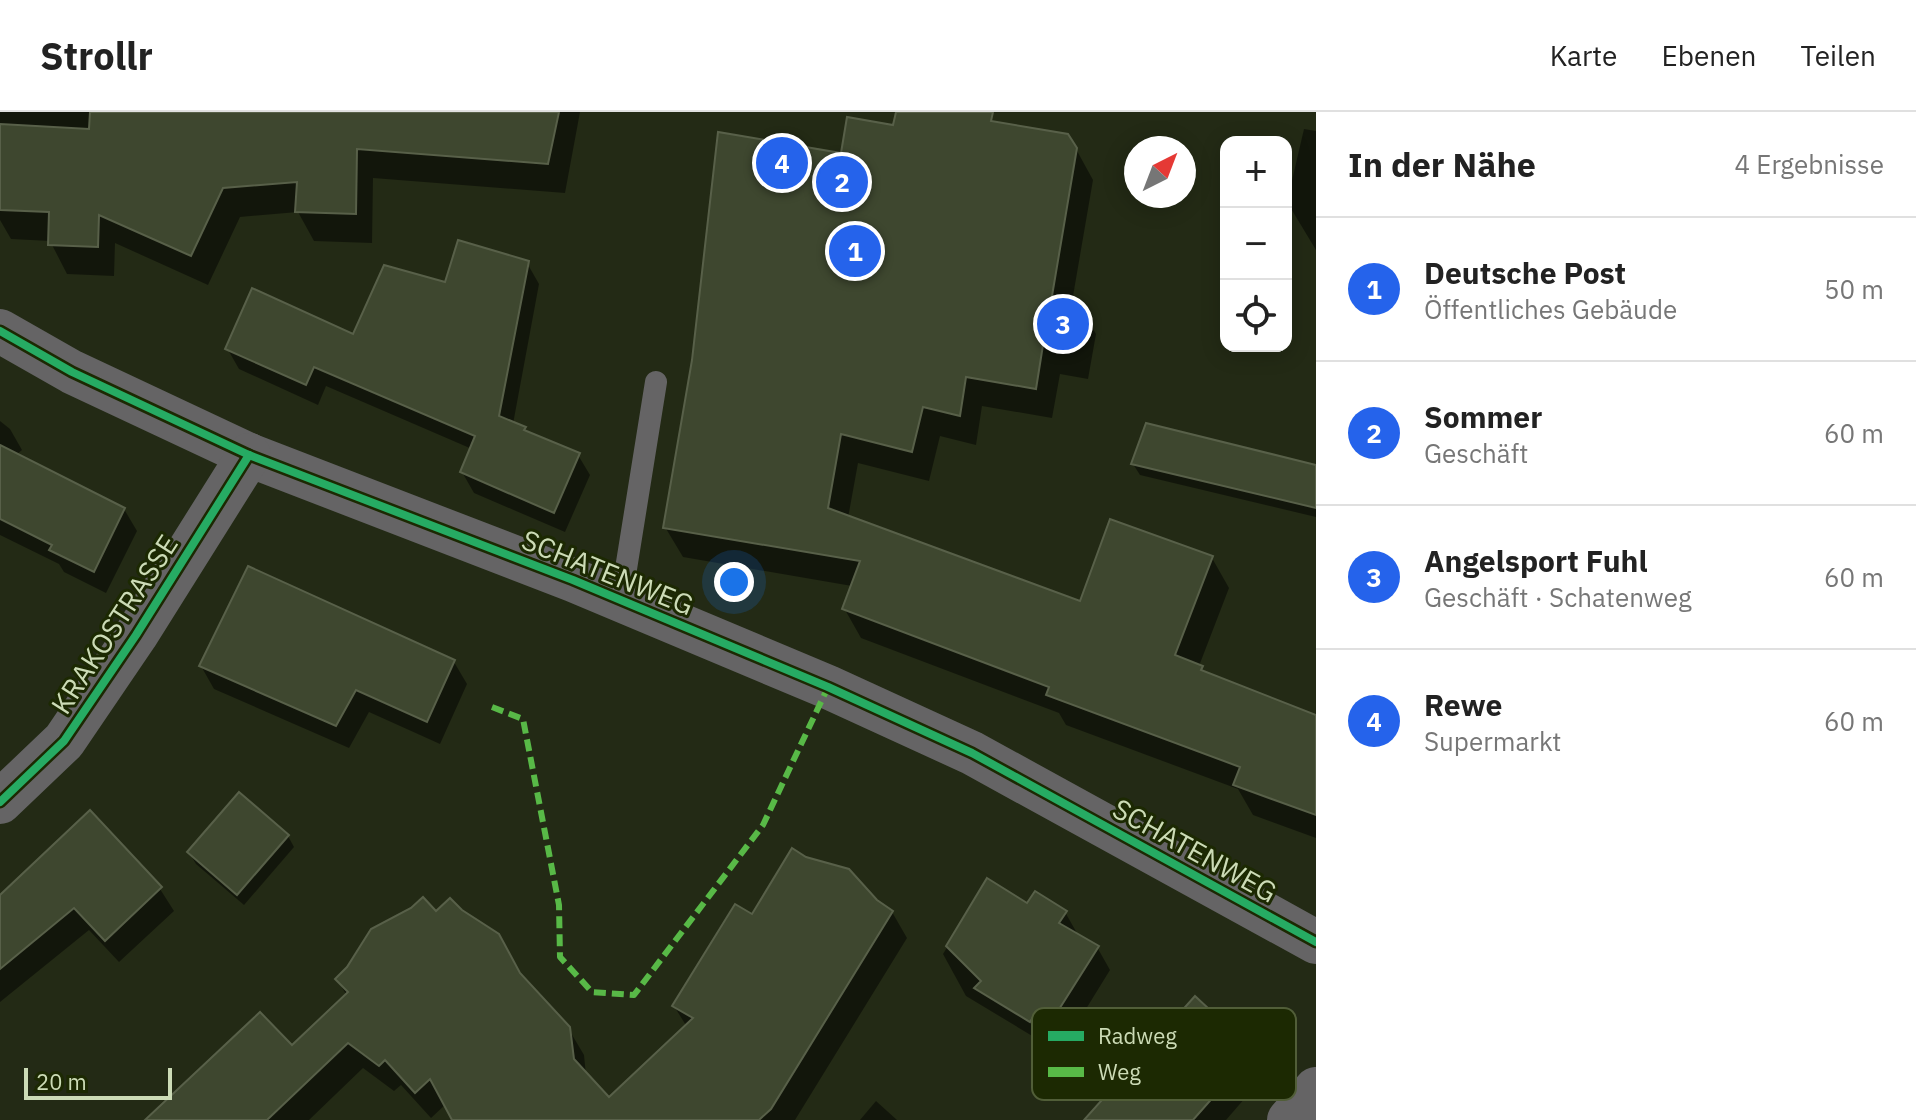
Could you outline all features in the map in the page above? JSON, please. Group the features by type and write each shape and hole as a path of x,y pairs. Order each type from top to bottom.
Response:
{"street":[{"name":"SCHATENWEG","path":"0,331 72,372 249,455 621,600 828,687 972,753 1316,942"},
{"name":"KRAKOSTRASSE","path":"0,802 64,741 136,635 249,455"},
{"path":"1289,1120 1316,1089"}],"lane":[{"path":"621,600 656,382"}],"building":[{"path":"90,112 559,112 548,164 357,149 356,214 295,212 297,182 223,188 191,256 99,215 98,247 48,245 49,212 0,210 0,124 89,129"},
{"path":"896,112 993,112 991,121 1068,134 1077,148 1052,296 1080,302 1072,350 1043,345 1036,389 966,377 960,416 923,407 912,452 841,434 828,508 1080,601 1110,519 1213,556 1175,655 1203,666 1201,670 1316,715 1316,815 1233,785 1240,767 1046,695 1049,687 842,609 860,561 663,528 692,360 718,132 841,153 847,117 893,125"},
{"path":"458,240 529,261 499,416 580,453 554,513 460,472 475,436 314,367 306,385 225,349 252,288 353,334 384,265 445,282"},
{"path":"1146,423 1316,465 1316,508 1131,464"},
{"path":"0,445 125,508 94,572 49,550 52,545 0,519"},
{"path":"248,566 455,660 427,722 356,690 336,726 199,666"},
{"path":"239,792 289,835 237,895 187,852"},
{"path":"90,810 162,887 105,941 74,908 0,969 0,895"},
{"path":"792,848 806,857 849,869 877,900 893,911 771,1109 759,1120 452,1120 430,1079 415,1093 385,1060 379,1066 348,1043 267,1120 145,1120 260,1012 292,1045 348,992 335,979 347,967 371,929 411,908 423,897 436,911 450,898 462,910 499,934 520,973 570,1027 574,1059 609,1097 693,1018 672,1006 735,904 752,914"},
{"path":"987,878 1027,903 1035,891 1067,911 1059,923 1099,946 1060,1008 1032,1008 1030,1022 974,988 981,981 946,946"},
{"path":"1195,996 1208,1008 1184,1008"},
{"path":"1102,1100 1211,1100 1193,1120 1084,1120"}],"marked path":[{"path":"492,707 523,719 559,905 560,957 592,992 634,995 763,825 828,687"}],"cycle path":[{"path":"0,331 72,372 249,455 573,580 828,687 972,753 1316,942"},
{"path":"0,802 64,741 136,635 249,455"}],"place":[{"name":"Rewe","path":"782,163"},
{"name":"Sommer","path":"842,182"},
{"name":"Deutsche Post","path":"855,251"},
{"name":"Angelsport Fuhl","path":"1063,324"}]}
